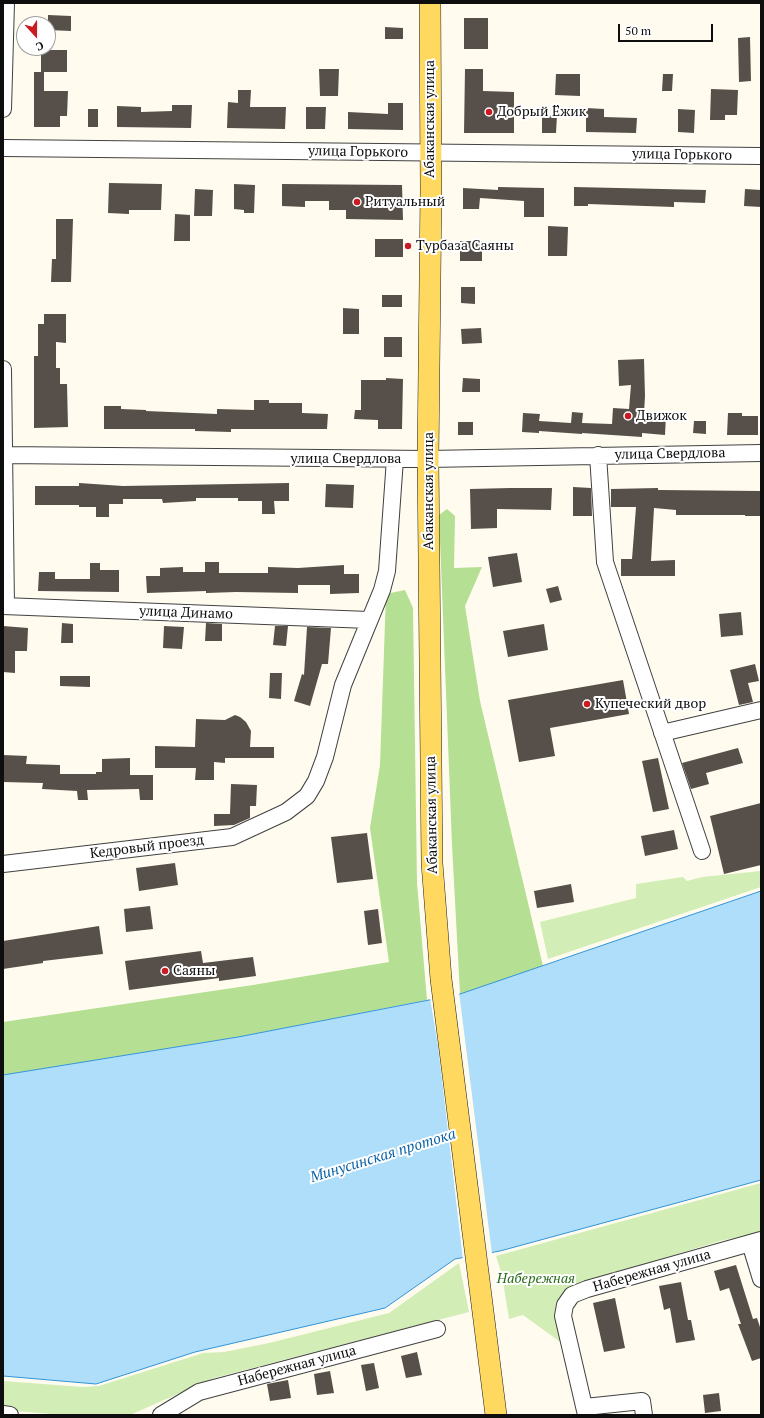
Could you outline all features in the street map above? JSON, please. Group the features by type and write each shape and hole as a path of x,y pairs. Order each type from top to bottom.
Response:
{"main road":[{"name":"Абаканская улица","path":"430,3 428,459 432,863 440,979 496,1415"}],"street":[{"path":"3,109 6,3"},
{"name":"улица Горького","path":"3,148 761,156"},
{"path":"3,369 4,606"},
{"name":"улица Свердлова","path":"3,456 428,459 761,453"},
{"path":"598,455 605,562 702,851"},
{"path":"369,620 382,590 387,571 395,459"},
{"name":"улица Динамо","path":"4,606 369,620"},
{"name":"Кедровый проезд","path":"3,864 232,837 286,812 307,796 316,780 325,757 343,684 369,620"},
{"path":"662,733 761,710"},
{"path":"756,1242 761,1280"},
{"name":"Набережная улица","path":"585,1411 563,1316 565,1305 572,1295 587,1289 756,1242"},
{"name":"Набережная улица","path":"162,1415 199,1392 437,1329"},
{"path":"585,1411 642,1401 644,1415"},
{"path":"3,1414 10,1415"}],"green space":[{"path":"447,509 455,516 454,568 482,567 465,606 480,701 543,966 460,994 452,845 439,515"},
{"path":"405,590 413,608 417,883 427,1000 238,1037 3,1075 3,1022 253,985 389,962 370,828 380,765 386,594"},
{"path":"761,871 761,887 548,959 540,922 636,898 636,884 683,877 687,881 702,877"},
{"name":"Набережная","path":"761,1183 761,1232 720,1241 592,1280 568,1291 563,1344 523,1315 509,1319 502,1275 496,1256"},
{"path":"459,1263 469,1312 214,1378 130,1415 64,1415 3,1410 3,1381 83,1387 99,1386 203,1353 224,1352 269,1343 389,1313"}],"water":[{"name":"Минусинская протока","path":"761,891 761,1180 500,1251 455,1259 385,1308 195,1352 96,1384 3,1376 3,1075 238,1037 460,994"}],"pier":[{"path":"459,992 492,1254 463,1260 438,1046 430,998"}],"building":[{"path":"48,15 71,16 71,31 56,30 56,16"},
{"path":"464,18 488,18 488,49 464,49"},
{"path":"385,27 403,28 403,39 385,39"},
{"path":"750,37 751,81 739,82 738,38"},
{"path":"56,50 67,50 67,72 41,72 41,56 56,56"},
{"path":"319,69 339,69 338,96 320,96"},
{"name":"Добрый Ёжик","path":"465,69 483,69 483,91 514,92 514,133 464,133"},
{"path":"34,72 44,72 44,91 68,91 67,116 60,116 60,127 34,127"},
{"path":"556,74 580,74 580,96 555,95"},
{"path":"663,74 673,74 672,91 662,91"},
{"path":"711,89 738,90 737,115 725,115 725,120 710,120"},
{"path":"238,90 251,90 250,107 286,107 285,129 227,128 228,102 238,103"},
{"path":"388,103 403,103 403,130 348,129 348,112 388,114"},
{"path":"172,105 192,105 191,128 117,127 117,106 141,107 141,112 172,111"},
{"path":"306,107 326,107 325,129 306,129"},
{"path":"586,108 604,109 604,117 637,118 636,133 586,132"},
{"path":"88,109 98,109 98,127 88,127"},
{"path":"678,109 695,110 694,133 678,132"},
{"path":"542,115 557,115 556,133 542,133"},
{"path":"109,183 162,184 161,210 129,210 129,214 108,213"},
{"path":"234,184 255,185 254,213 244,213 244,210 234,209"},
{"path":"282,184 402,185 403,220 346,219 346,210 329,210 329,201 305,201 305,207 282,206"},
{"path":"498,187 544,188 544,217 524,217 524,201 480,198 479,209 463,209 463,188 498,190"},
{"path":"574,187 706,190 705,203 674,202 674,207 588,204 588,206 574,206"},
{"path":"195,189 213,190 212,216 194,216"},
{"path":"745,189 761,190 761,207 744,206"},
{"path":"175,214 190,215 190,241 174,241"},
{"path":"56,219 73,219 71,282 51,282 52,259 56,259"},
{"path":"548,226 568,227 567,256 548,256"},
{"path":"375,239 403,239 403,257 375,257"},
{"path":"460,241 482,241 482,261 460,261"},
{"path":"461,287 475,287 475,304 461,303"},
{"path":"382,295 402,295 402,307 382,307"},
{"path":"343,308 359,309 359,334 343,334"},
{"path":"44,314 66,314 66,343 56,342 56,368 60,368 60,384 67,384 68,427 34,428 34,356 38,356 38,324 44,324"},
{"path":"481,328 482,343 462,344 461,329"},
{"path":"384,337 402,337 402,357 384,357"},
{"path":"644,359 644,413 666,415 665,435 642,433 642,437 539,431 539,433 522,432 523,413 540,414 539,421 571,423 572,412 583,413 582,423 612,424 613,408 629,409 631,385 619,386 618,360"},
{"path":"386,378 403,379 402,429 378,429 378,420 354,419 355,410 361,410 361,380 386,380"},
{"path":"463,378 480,379 480,392 462,392"},
{"path":"254,400 269,400 269,403 302,403 302,413 328,414 327,429 231,429 231,432 195,431 195,429 104,429 104,406 121,406 121,409 146,411 217,414 217,409 254,410"},
{"path":"728,413 742,413 742,416 758,416 758,435 727,435"},
{"path":"694,421 706,421 706,434 693,433"},
{"path":"458,422 473,422 473,435 458,435"},
{"path":"79,483 123,486 289,483 289,501 274,501 275,514 262,514 262,501 238,501 238,498 196,498 196,501 163,503 162,499 123,499 123,504 109,504 109,517 96,517 96,507 79,507 79,505 35,505 35,486 79,486"},
{"path":"326,484 354,485 353,508 325,507"},
{"path":"573,487 591,488 592,516 573,516"},
{"path":"552,488 551,510 497,509 497,528 471,529 470,489"},
{"path":"658,488 658,490 761,491 761,516 676,515 676,510 654,508 651,561 675,560 675,576 621,576 621,559 632,559 636,507 611,507 611,489"},
{"path":"517,553 522,582 493,587 488,557"},
{"path":"205,562 219,562 219,573 268,573 268,567 298,568 344,565 344,574 359,574 359,593 330,594 330,585 298,585 298,593 206,593 206,591 147,593 146,576 160,576 160,568 183,567 183,572 205,572"},
{"path":"90,563 100,563 100,570 119,570 119,592 38,591 39,572 55,572 55,579 90,579"},
{"path":"558,586 562,600 550,603 546,589"},
{"path":"741,612 743,635 721,637 719,614"},
{"path":"62,623 73,624 73,643 61,643"},
{"path":"206,623 222,624 222,641 205,641"},
{"path":"544,624 548,650 508,657 503,631"},
{"path":"3,626 28,628 27,651 15,651 15,673 3,672"},
{"path":"164,626 184,627 182,649 163,648"},
{"path":"275,626 288,626 286,646 273,645"},
{"path":"307,627 331,628 328,664 322,664 310,706 294,701 302,674 304,675"},
{"path":"755,664 759,681 748,683 753,702 739,705 730,670"},
{"path":"270,673 282,673 281,699 269,698"},
{"path":"60,676 90,676 90,687 60,686"},
{"path":"623,680 629,714 550,728 555,756 519,762 508,700"},
{"path":"235,715 246,722 251,731 250,747 274,747 274,758 225,758 225,763 214,762 214,780 195,780 196,768 155,768 155,746 195,747 196,719 225,720"},
{"path":"738,748 743,763 706,773 709,784 691,789 682,763"},
{"path":"3,755 27,756 26,764 60,765 60,774 96,774 96,772 102,772 102,759 130,758 130,775 153,775 153,800 140,800 139,789 87,790 88,800 78,800 77,791 42,789 43,783 3,782"},
{"path":"658,758 669,809 653,812 642,761"},
{"path":"231,784 257,785 256,806 250,806 250,818 234,825 214,826 214,814 230,814"},
{"path":"761,803 761,865 724,874 710,816"},
{"path":"674,830 678,849 645,856 641,836"},
{"path":"367,833 373,879 337,883 331,837"},
{"path":"175,863 178,885 139,891 136,868"},
{"path":"571,884 574,902 537,908 534,891"},
{"path":"150,906 153,929 126,932 124,909"},
{"path":"378,909 382,943 368,945 364,911"},
{"path":"99,926 103,954 43,961 43,963 3,969 3,941"},
{"name":"Саяны","path":"201,951 203,963 253,957 256,976 219,981 219,978 129,990 125,961"},
{"path":"736,1265 753,1319 757,1318 761,1330 761,1358 752,1361 738,1324 741,1324 729,1288 720,1291 714,1271"},
{"path":"681,1282 688,1320 691,1320 695,1340 676,1343 670,1308 664,1310 659,1286"},
{"path":"615,1298 625,1348 604,1352 593,1303"},
{"path":"417,1352 422,1375 406,1378 401,1356"},
{"path":"374,1363 379,1388 366,1391 361,1365"},
{"path":"330,1371 334,1393 317,1395 314,1374"},
{"path":"288,1380 291,1398 270,1401 267,1384"},
{"path":"719,1393 721,1411 705,1413 703,1395"}],"place":[{"name":"Добрый Ёжик","path":"489,112"},
{"name":"Ритуальный","path":"357,202"},
{"name":"Турбаза Саяны","path":"408,246"},
{"name":"Движок","path":"628,416"},
{"name":"Купеческий двор","path":"587,704"},
{"name":"Саяны","path":"165,971"}]}
